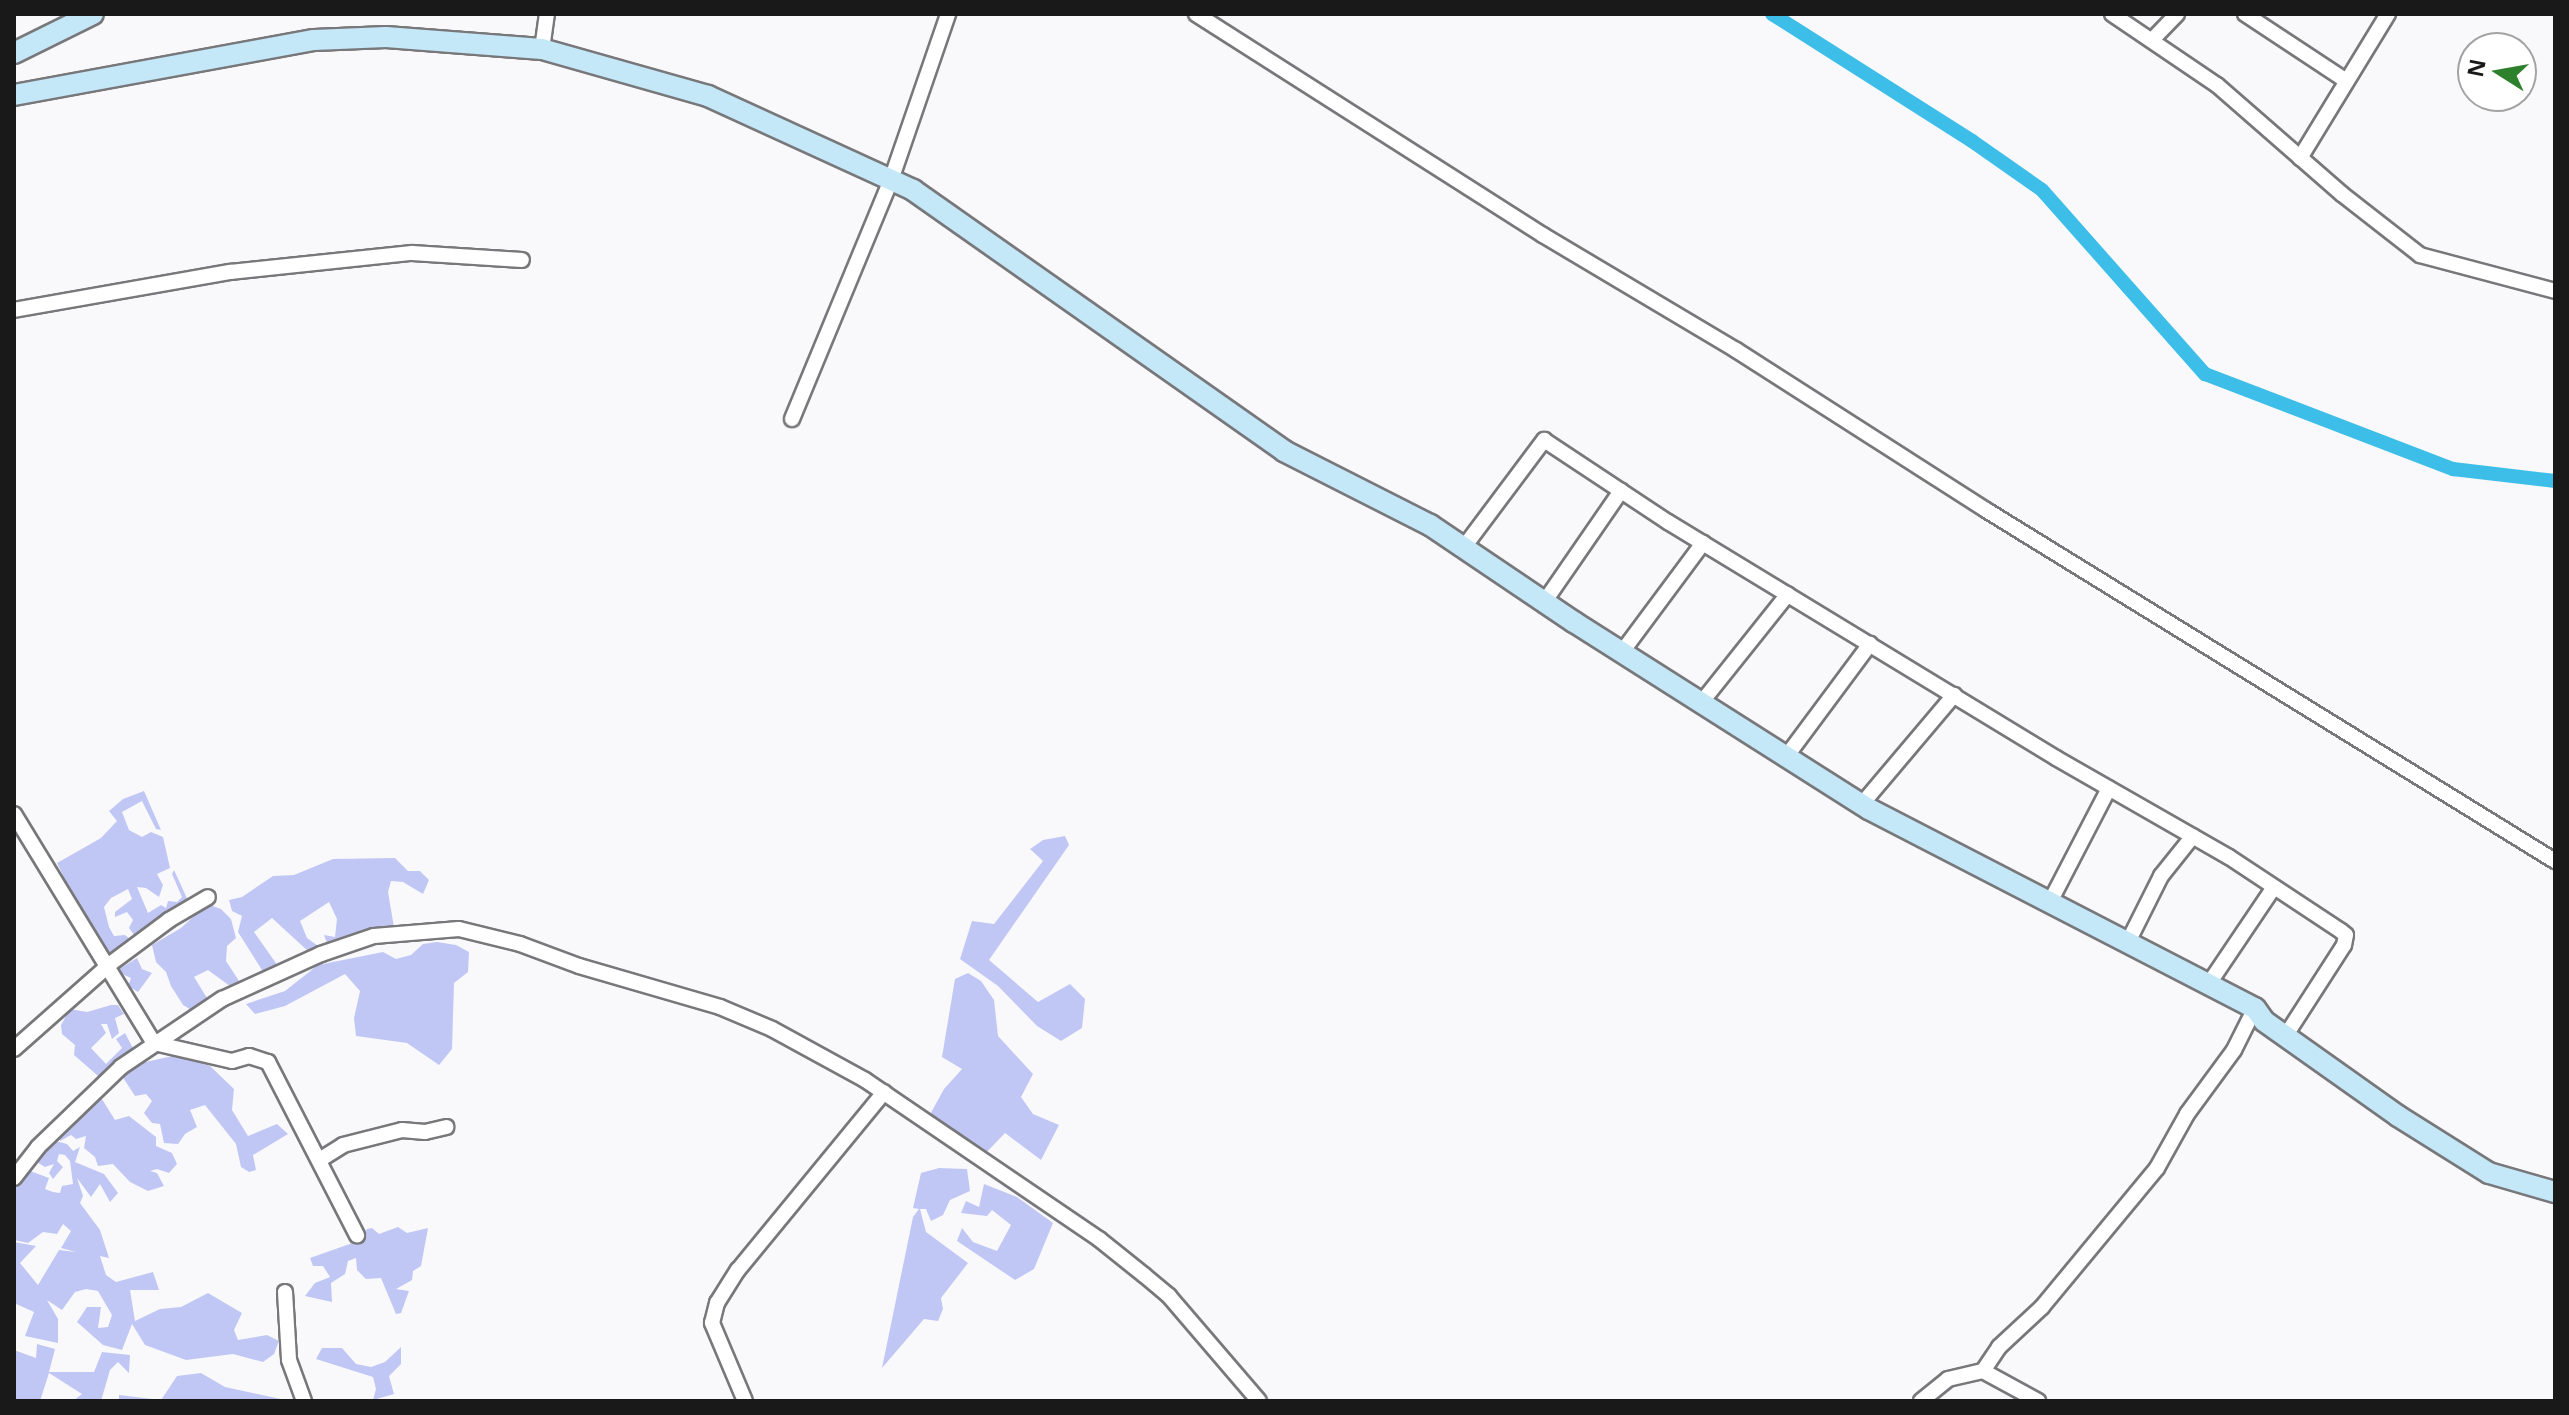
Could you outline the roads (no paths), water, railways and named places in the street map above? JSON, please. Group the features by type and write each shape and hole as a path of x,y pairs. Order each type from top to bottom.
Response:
{"main road":[{"path":"14,53 93,14"},
{"path":"14,95 314,40 386,37 542,49 708,96 926,199 1284,451 1430,525 1622,652 1862,804 1916,835 2129,940 2255,1008 2264,1021 2489,1173 2555,1192"}],"street":[{"path":"542,49 547,14"},
{"path":"792,419 891,180 948,14"},
{"path":"1196,14 1543,235 1723,342 1986,510 2555,861"},
{"path":"2112,14 2217,85 2300,158 2420,255 2555,291"},
{"path":"2152,40 2177,14"},
{"path":"2245,14 2345,80"},
{"path":"2300,158 2388,14"},
{"path":"14,310 230,272 412,253 522,260"},
{"path":"1464,547 1544,440 1703,543 2193,836 2346,935 2344,945 2286,1035"},
{"path":"1545,601 1621,491"},
{"path":"1622,652 1703,543"},
{"path":"1701,703 1788,594"},
{"path":"1786,757 1870,644"},
{"path":"1862,804 1954,695"},
{"path":"2050,902 2109,788"},
{"path":"14,814 110,964 154,1043 232,1061 249,1056 268,1062 321,1159 357,1235"},
{"path":"2129,940 2161,876 2193,836"},
{"path":"2208,985 2274,887"},
{"path":"14,1049 110,964 169,920 208,897"},
{"path":"14,1178 38,1147 77,1109 154,1043 222,999 321,954 374,936 459,929 720,1007 816,1051 884,1092 1099,1239 1152,1282 1227,1359 1259,1401"},
{"path":"1983,1371 1999,1347 2042,1307 2149,1179 2187,1114 2234,1050 2255,1008"},
{"path":"745,1401 712,1323 717,1303 738,1270 884,1092"},
{"path":"321,1159 343,1145 402,1130 425,1132 446,1127"},
{"path":"285,1292 289,1360 304,1401"},
{"path":"1921,1401 1948,1379 1983,1371 2038,1401"}],"waterway":[{"path":"1772,14 1972,141 2042,190 2205,374 2453,469 2555,481"}]}
